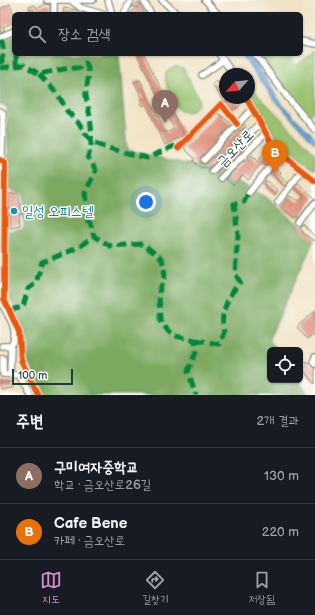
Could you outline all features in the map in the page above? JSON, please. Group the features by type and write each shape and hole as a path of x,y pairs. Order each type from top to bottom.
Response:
{"street":[{"path":"47,0 93,0"},
{"path":"54,0 54,12"},
{"path":"72,0 82,8 95,12"},
{"path":"108,0 111,12"},
{"path":"125,12 131,0"},
{"path":"143,0 151,12"},
{"path":"162,0 175,12"},
{"path":"205,0 216,12"},
{"path":"127,8 130,12"},
{"path":"0,37 12,32"},
{"path":"303,41 315,44"},
{"path":"221,56 229,68"},
{"path":"259,56 288,98 315,130"},
{"path":"202,75 224,60"},
{"path":"178,148 221,104 238,124"},
{"name":"금오산로","path":"249,104 270,143 280,154 315,182"},
{"path":"204,160 252,109"},
{"path":"0,112 3,113 0,160 5,163 2,208 2,292 19,332 21,360 38,395"},
{"name":"금오산로","path":"212,171 260,123"},
{"name":"금오산로","path":"221,178 265,134"},
{"path":"248,194 280,154"},
{"path":"278,202 302,172"},
{"path":"300,223 315,203"},
{"path":"0,301 15,331 14,340 11,346 10,374"},
{"path":"2,346 11,346"},
{"path":"315,357 313,362 315,364"},
{"path":"3,358 3,374 19,375 30,395"}],"green space":[{"path":"12,37 12,56 119,56 127,150 218,171 265,196 315,238 269,339 275,347 267,347 267,383 300,383 309,395 45,395 25,355 25,332 9,296 8,231 24,229 23,193 9,190 7,107 0,104 0,42"},
{"path":"315,50 315,110 308,116 262,60 267,56 289,56 297,65"},
{"path":"177,66 183,68 199,99 199,104 190,112 182,111 177,108 167,87 165,78 166,74 168,70"},
{"path":"255,90 315,153 315,170 279,142 255,101"}],"water":[{"path":"242,56 252,56 280,102 315,137 315,144 272,97 255,73 255,68 251,68"}],"building":[{"path":"138,2 144,12 132,12 138,7 132,7"},
{"path":"10,4 13,12 12,23 3,27 5,30 0,32 0,9"},
{"path":"46,4 50,5 50,12 31,12 29,7 35,5 37,9"},
{"path":"64,8 82,12 63,12"},
{"path":"138,56 145,56 184,135 165,145 146,104 143,106 140,100 143,99 134,82 140,80 166,133 174,129"},
{"path":"217,81 219,84 219,94 212,84"},
{"path":"229,104 239,104 240,106 232,110"},
{"path":"218,113 232,124 201,157 200,162 203,164 207,163 244,124 246,127 239,132 242,135 209,168 199,167 193,161 195,159 184,148"},
{"path":"244,145 246,147 218,176 215,174"},
{"path":"252,155 257,162 263,155 269,161 265,166 262,162 248,180 243,175 233,185 226,179 244,161 249,161 247,159"},
{"path":"274,168 281,172 279,175 287,183 285,186 270,173"},
{"path":"266,180 278,191 275,195 265,187 266,186 264,184"},
{"path":"298,183 315,199 312,200 299,218 297,216 296,218 281,208 289,196 300,201 304,196 294,188"},
{"path":"18,193 22,214 19,214 20,225 10,227 9,194"},
{"path":"304,225 315,237 314,241 300,229"},
{"path":"315,311 315,332 307,339 297,327"},
{"path":"306,361 315,368 315,384 303,370 303,364"},
{"path":"0,382 13,382 13,388 0,389"}],"marked path":[{"path":"0,43 2,42 4,53 1,61 7,68"},
{"path":"16,56 16,65"},
{"path":"0,68 24,65 39,74 69,68 80,68 85,63 87,65 88,78 86,96 91,134 88,157 96,170 85,193 87,211 85,219 90,222 94,236 110,246 143,244 162,259 165,275 159,292 160,320 168,331 175,336 195,340 196,352 188,371 196,395"},
{"path":"39,74 59,96 67,111 93,142 104,147 147,158 181,143"},
{"path":"195,340 219,344 224,332 223,319 228,299 240,282 235,273 238,235 234,204 244,202 248,194"},
{"path":"10,310 23,307 28,289 36,283 42,262 50,260 80,246 94,236"}],"cycle path":[{"path":"178,148 221,104 237,124"},
{"path":"249,104 275,149 315,181"},
{"path":"0,160 5,163 4,299 19,332 21,360 38,395"}],"place":[{"name":"구미여자중학교","path":"165,123"},
{"name":"Cafe Bene","path":"275,173"},
{"name":"일성 오피스텔","path":"14,211"}]}
